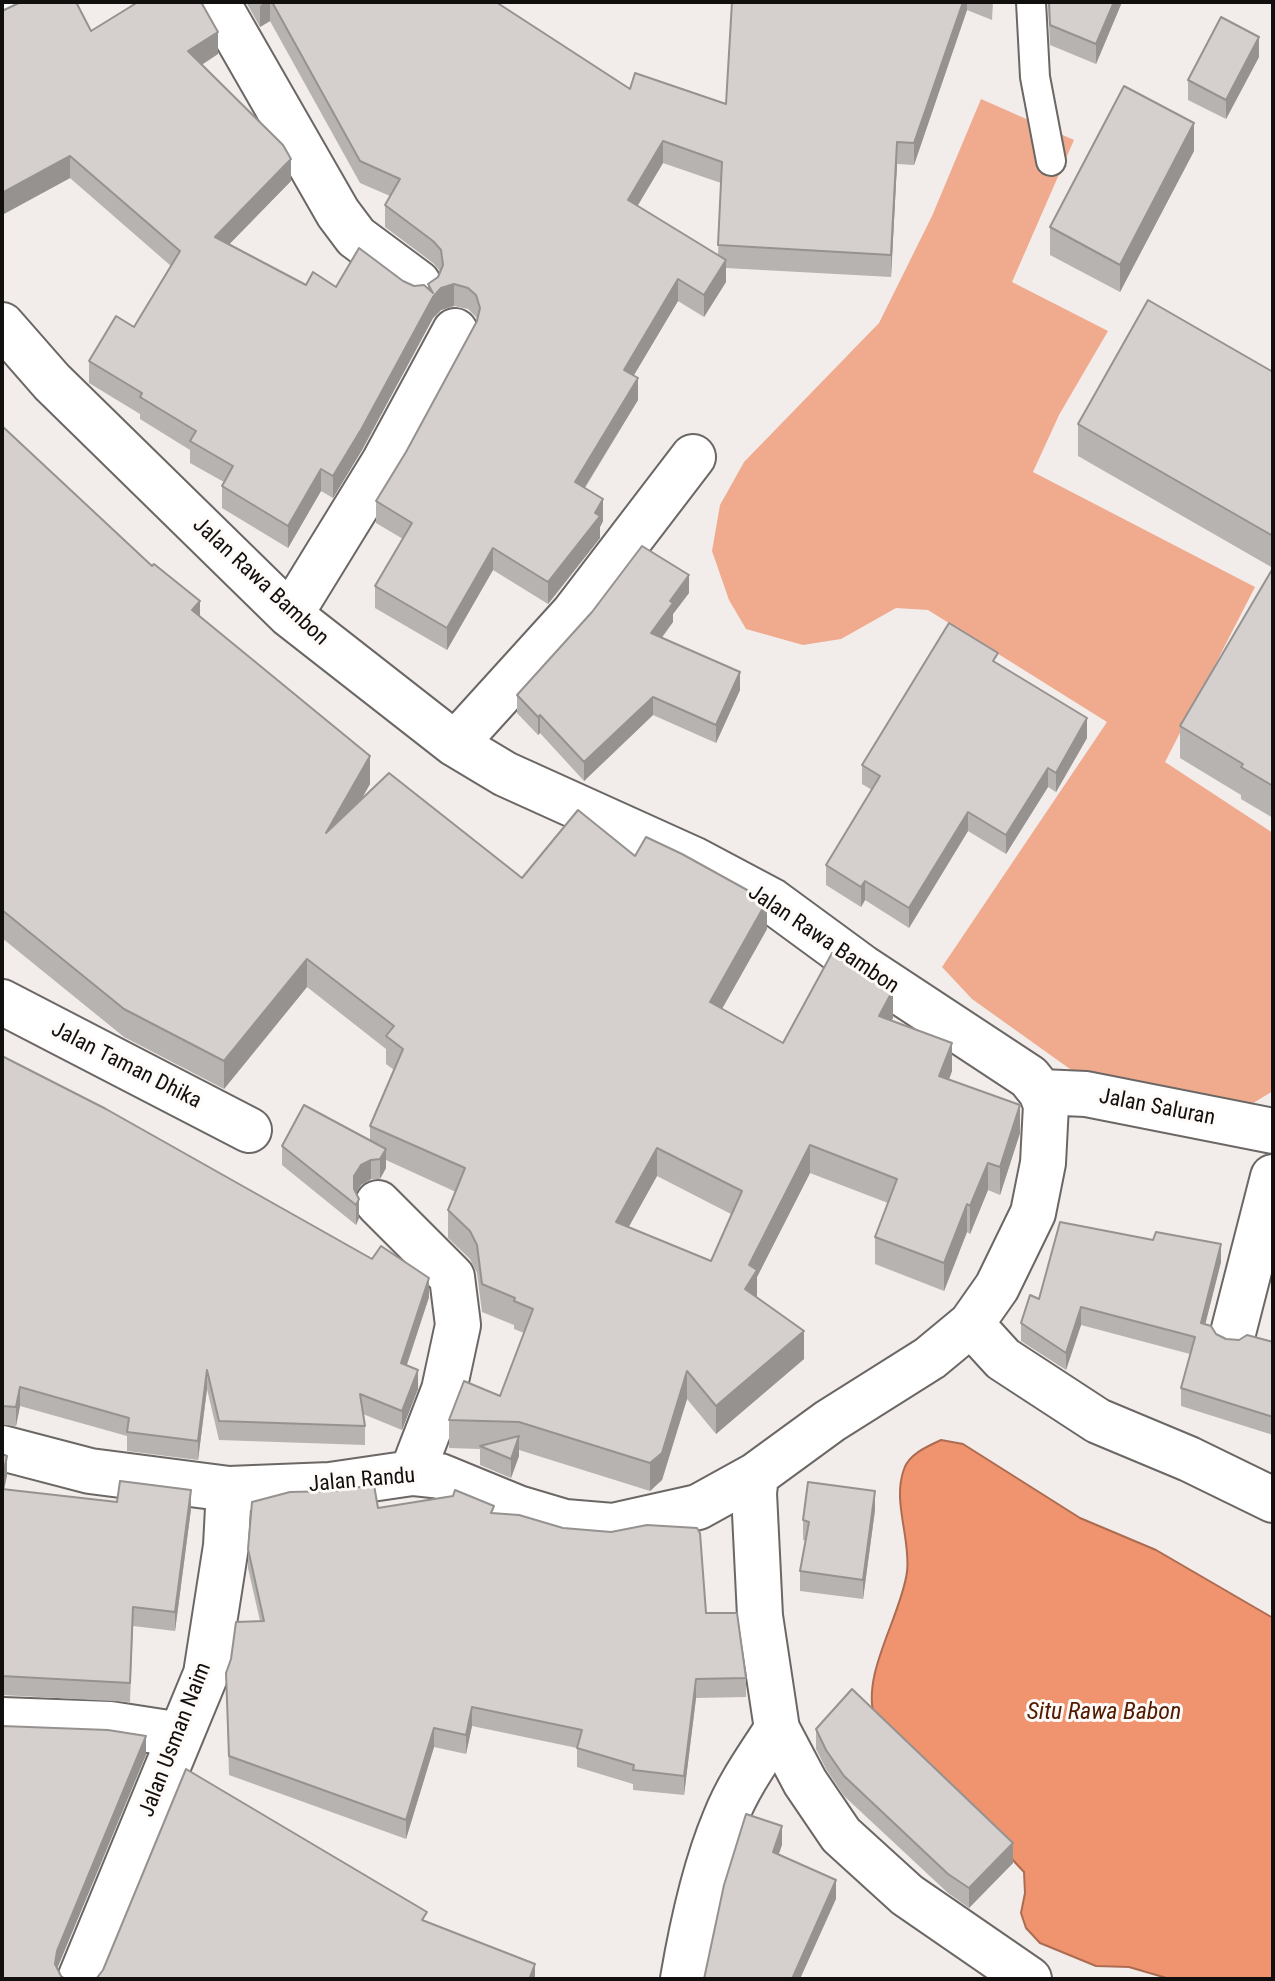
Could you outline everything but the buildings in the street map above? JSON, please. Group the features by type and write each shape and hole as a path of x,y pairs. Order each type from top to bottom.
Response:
{"street":[{"path":"2,6 9,2"},
{"path":"217,2 338,213 356,237 418,283"},
{"name":"Jalan Rawa Bambon","path":"2,325 52,382 290,615 455,744 505,774 693,859 772,901 862,967 1029,1077 1041,1092"},
{"path":"290,615 384,462 455,331"},
{"path":"455,744 573,614 693,457"},
{"name":"Jalan Taman Dhika","path":"2,1002 249,1130"},
{"path":"1029,1979 907,1895 841,1835 805,1782 777,1729 760,1616 754,1493 756,1475 830,1421 930,1358 971,1324 997,1287 1033,1213 1045,1134 1046,1105 1041,1092"},
{"name":"Jalan Saluran","path":"1041,1092 1086,1094 1273,1131"},
{"path":"1233,1333 1273,1177"},
{"path":"378,1203 452,1277 458,1325 444,1390 412,1473"},
{"path":"971,1324 1003,1359 1098,1421 1189,1459 1273,1500"},
{"name":"Jalan Randu","path":"2,1448 90,1471 229,1489 330,1485 412,1473 440,1476 518,1508 565,1522 613,1526 698,1507 756,1475"},
{"name":"Jalan Usman Naim","path":"80,1979 206,1674 226,1546 229,1489"},
{"path":"2,1720 110,1724 181,1735"},
{"path":"683,1979 694,1925 725,1819 747,1775 777,1729"}],"lane":[{"path":"1031,2 1035,77 1051,161"}],"shaded area":[{"path":"981,99 1074,140 1012,282 1108,331 1059,415 1033,472 1255,587 1165,762 1273,833 1273,1091 1245,1108 1119,1088 1070,1069 972,999 942,967 1107,722 928,610 896,608 841,639 803,645 746,629 729,600 712,551 720,505 744,462 879,323 932,216"}],"water":[{"name":"Situ Rawa Babon","path":"941,1440 963,1444 1080,1518 1156,1550 1273,1618 1273,1979 1170,1979 1129,1967 1096,1966 1040,1943 1026,1928 1021,1913 1025,1893 1024,1872 946,1788 875,1719 872,1702 877,1665 907,1572 900,1494 904,1469 920,1451"}]}
